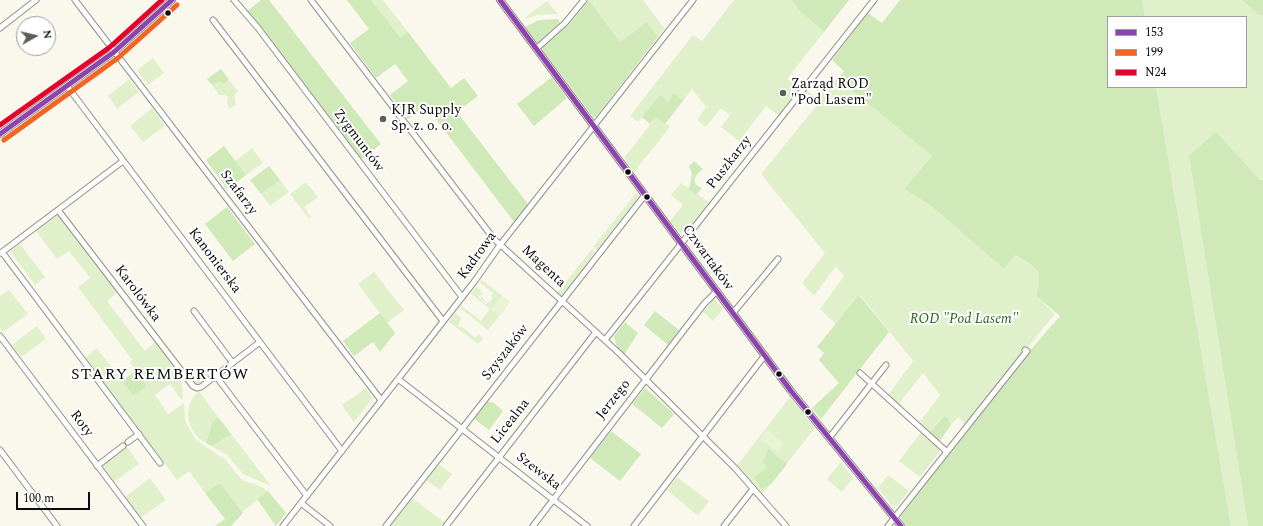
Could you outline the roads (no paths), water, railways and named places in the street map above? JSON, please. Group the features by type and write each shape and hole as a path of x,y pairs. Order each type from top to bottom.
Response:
{"street":[{"path":"0,28 36,0"},
{"name":"Szafarzy","path":"75,0 382,400"},
{"path":"1,131 114,52 172,0"},
{"name":"Zygmuntów","path":"234,0 258,28 462,297"},
{"name":"Magenta","path":"311,0 494,239 605,340 702,438 735,468 786,526"},
{"name":"Czwartaków","path":"500,0 791,391 901,526"},
{"path":"536,49 565,23 584,0"},
{"name":"Kadrowa","path":"282,526 462,297 500,244 693,0"},
{"name":"Puszkarzy","path":"605,340 874,0"},
{"path":"213,20 442,321"},
{"name":"Kanonierska","path":"66,86 342,451"},
{"path":"123,161 1,253 160,463"},
{"name":"Szyszaków","path":"386,526 645,195"},
{"name":"Karolówka","path":"58,210 187,380 193,386 199,388 215,375"},
{"path":"733,313 778,259"},
{"name":"Jerzego","path":"532,526 704,304 717,291"},
{"path":"194,311 232,362"},
{"name":"Licealna","path":"446,526 596,332"},
{"name":"Roty","path":"0,336 143,526"},
{"path":"260,342 215,375 307,496"},
{"path":"888,526 978,410 1027,351 1025,350"},
{"path":"634,526 765,355"},
{"path":"830,437 886,365"},
{"path":"860,373 946,451"},
{"name":"Szewska","path":"398,379 587,526"},
{"path":"128,442 139,434"},
{"path":"97,466 123,446"},
{"path":"0,450 57,526"},
{"path":"724,526 753,489"},
{"path":"301,503 330,526"}],"place":[{"name":"Zarząd ROD \"Pod Lasem\"","path":"783,93"},
{"name":"KJR Supply Sp. z. o. o.","path":"383,119"}],"district":[{"name":"STARY REMBERTÓW","path":"160,376"}],"park label":[{"name":"ROD \"Pod Lasem\"","path":"964,320"}]}
